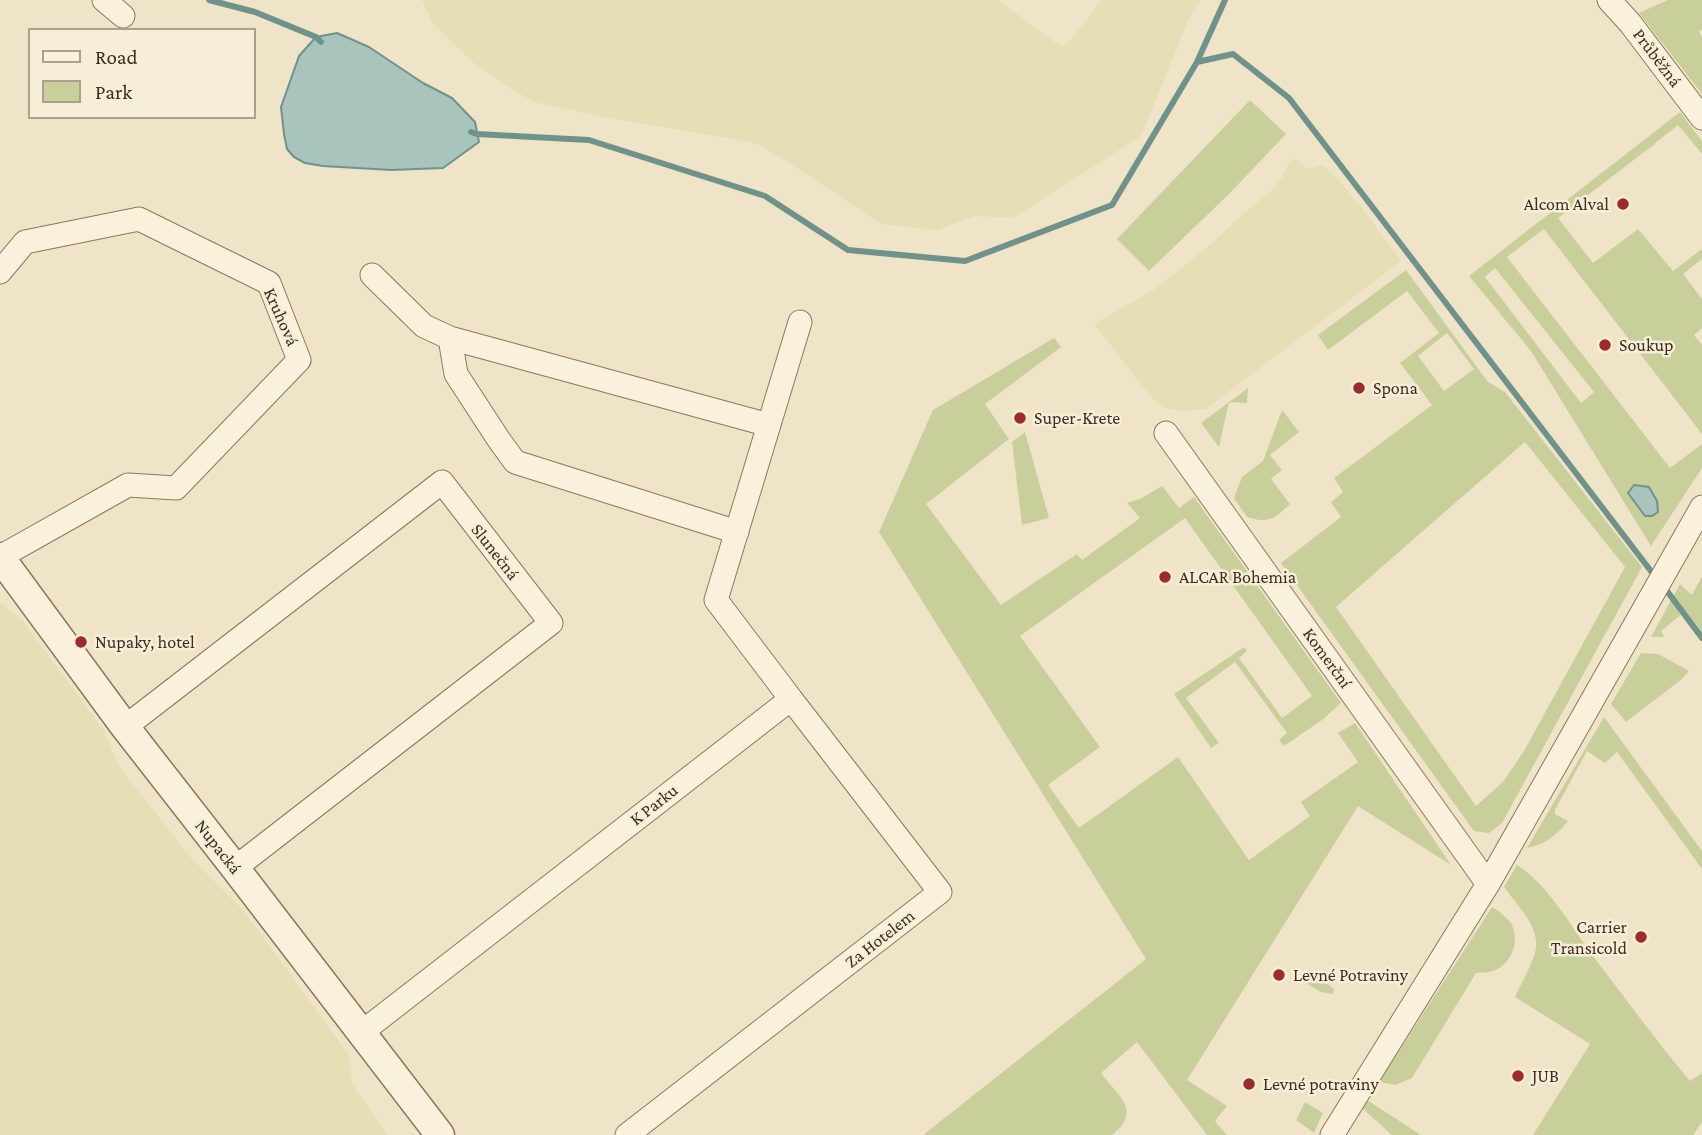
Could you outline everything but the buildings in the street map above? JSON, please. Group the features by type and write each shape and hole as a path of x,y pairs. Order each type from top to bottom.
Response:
{"street":[{"path":"104,0 124,16"},
{"name":"Průběžná","path":"1609,0 1630,23 1702,118"},
{"name":"Kruhová","path":"0,272 25,242 139,219 269,284 299,360 176,488 128,485 0,557"},
{"path":"372,275 424,326 450,338 769,425"},
{"path":"791,699 716,600 800,322"},
{"path":"450,338 456,373 516,462 737,532"},
{"name":"Komerční","path":"1166,433 1488,884"},
{"name":"Slunečná","path":"125,727 442,482 551,623 236,868"},
{"path":"1332,1135 1488,884 1702,508"},
{"name":"Nupacká","path":"0,557 125,727 440,1135"},
{"name":"K Parku","path":"362,1032 791,699"},
{"name":"Za Hotelem","path":"627,1135 940,892 791,699"}],"shaded area":[{"path":"422,0 998,0 1056,43 1064,46 1101,0 1201,0 1191,14 1141,136 1013,218 976,216 937,230 881,224 755,143 534,102 475,64 433,24"},
{"path":"1295,158 1308,169 1323,165 1337,178 1401,261 1206,409 1180,411 1165,408 1151,397 1094,324 1155,289 1209,246 1269,193"},
{"path":"0,602 23,621 104,731 119,766 191,858 245,912 349,1055 352,1084 388,1135 0,1135"}],"green space":[{"path":"1668,0 1702,0 1702,30 1699,31 1702,38 1702,94 1639,13"},
{"path":"1250,100 1286,134 1229,194 1149,271 1117,239"},
{"path":"1680,112 1702,141 1702,154 1678,125 1558,218 1593,263 1638,229 1673,271 1702,249 1702,259 1683,274 1702,299 1702,328 1694,335 1702,345 1702,434 1544,229 1507,257 1670,468 1702,444 1702,468 1651,546 1531,351 1469,276","holes":["1495,268 1594,392 1581,403 1485,277","1634,485 1649,487 1657,501 1658,512 1653,516 1645,515 1628,493"]},
{"path":"1406,270 1488,382 1505,392 1642,567 1502,823 1489,833 1474,831 1281,563 1341,517 1331,502 1343,492 1334,478 1432,405 1400,363 1439,333 1407,291 1328,350 1318,335","holes":["1447,333 1474,369 1444,391 1418,356","1525,442 1625,567 1524,751 1503,782 1476,806 1336,607"]},
{"path":"1054,338 1061,347 985,404 1009,439 926,504 1001,605 1077,554 1082,560 1140,518 1127,503 1162,486 1179,508 1194,497 1341,703 1322,720 1284,746 1279,740 1287,733 1235,662 1186,698 1219,743 1211,748 1174,694 1244,647 1247,651 1239,658 1282,718 1312,696 1185,518 1020,636 1100,747 1048,785 1079,828 1178,757 1249,860 1310,816 1301,802 1358,762 1338,733 1355,723 1451,865 1358,806 1187,1080 1227,1106 1215,1121 1227,1135 1207,1135 1137,1042 1101,1073 1120,1096 1127,1111 1121,1126 1112,1135 923,1135 1146,959 879,532 933,410"},
{"path":"1248,388 1247,403 1229,402"},
{"path":"1229,402 1219,447 1201,423"},
{"path":"1282,410 1299,432 1270,455 1282,470 1271,479 1290,504 1271,519 1247,517 1234,498 1242,477 1263,461"},
{"path":"1025,432 1049,518 1022,525 1012,442"},
{"path":"1702,576 1702,641 1682,614 1661,631 1664,637 1651,637 1680,584 1692,595"},
{"path":"1641,653 1658,654 1689,671 1626,722 1611,704"},
{"path":"1604,717 1702,851 1702,869 1617,752 1605,763 1587,751 1555,810 1555,814 1568,821 1550,839 1527,848"},
{"path":"1517,865 1548,893 1690,1081 1702,1073 1702,1122 1693,1135 1533,1135 1590,1044 1515,997 1536,946 1533,928 1504,887"},
{"path":"1492,907 1512,925 1515,939 1509,959 1493,971 1476,973 1412,1078 1395,1085 1379,1082"},
{"path":"1309,969 1334,989 1333,994 1321,992 1302,981"},
{"path":"1367,1100 1421,1135 1392,1135 1362,1108"},
{"path":"1305,1102 1323,1113 1314,1133 1296,1120"}],"water":[{"path":"337,33 369,47 423,83 452,98 475,122 479,142 443,168 391,170 323,166 305,163 294,157 287,149 281,107 299,56 316,37"},
{"path":"1634,485 1649,487 1657,501 1658,512 1645,516 1628,493"}],"waterway":[{"path":"209,0 255,12 316,37 321,42"},
{"path":"1197,62 1225,0"},
{"path":"471,132 589,140 765,196 848,250 965,261 1112,205 1197,62 1233,54 1289,98 1657,579"},
{"path":"1664,587 1702,638"}],"place":[{"name":"Alcom Alval","path":"1623,204"},
{"name":"Soukup","path":"1605,345"},
{"name":"Spona","path":"1359,388"},
{"name":"Super-Krete","path":"1020,418"},
{"name":"ALCAR Bohemia","path":"1165,577"},
{"name":"Nupaky, hotel","path":"81,642"},
{"name":"Carrier Transicold","path":"1641,937"},
{"name":"Levné Potraviny","path":"1279,975"},
{"name":"JUB","path":"1518,1076"},
{"name":"Levné potraviny","path":"1249,1084"}]}
